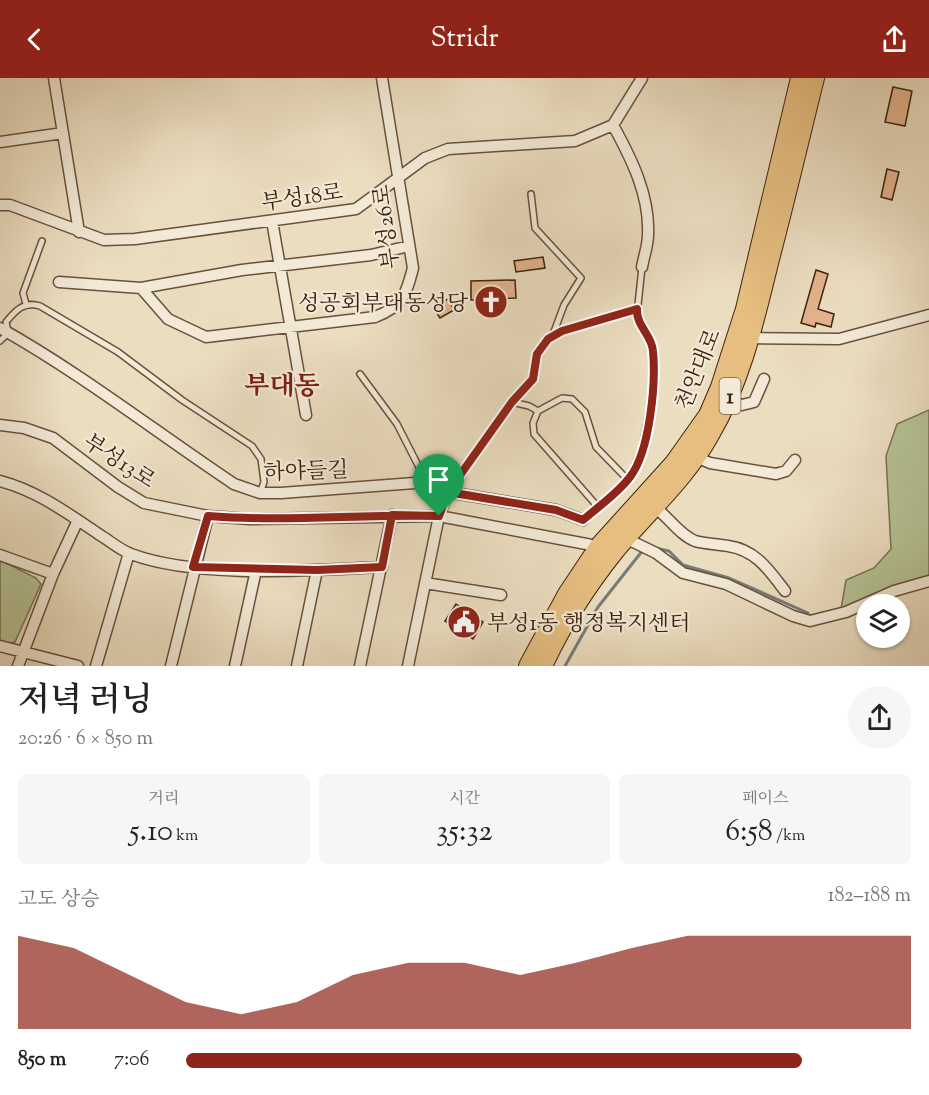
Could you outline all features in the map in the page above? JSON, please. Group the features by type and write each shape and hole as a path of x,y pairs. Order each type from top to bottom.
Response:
{"main road":[{"name":"천안대로","path":"543,666 558,634 708,415 720,387 745,309 800,78"},
{"name":"천안대로","path":"528,666 567,594 656,508 696,457 728,401 750,338 815,78"}],"street":[{"path":"54,78 79,232"},
{"name":"부성26로","path":"141,288 168,319 206,337 375,317 393,310 404,297 413,268 382,78"},
{"path":"642,78 613,125 630,156 641,184 648,234 642,267"},
{"name":"부성18로","path":"0,205 10,205 104,240 135,239 356,208 425,158 448,149 575,141 613,125"},
{"path":"0,142 63,134"},
{"path":"272,221 306,415"},
{"path":"59,282 141,288 279,266 371,255 409,246"},
{"path":"750,338 839,339 929,315"},
{"name":"하야들길","path":"3,334 54,358 109,400 234,484 260,492 426,482"},
{"path":"728,401 742,405 754,402 764,379"},
{"name":"부성13로","path":"0,425 24,428 53,438 118,487 144,503 208,516 250,519 439,516 619,542 656,553 683,573 726,584 793,616 810,621 846,612 894,591 929,581"},
{"path":"696,457 711,463 776,474 786,471 795,460"},
{"path":"0,481 45,497 129,553 149,559 193,567 256,570 382,567"},
{"path":"426,482 448,492 556,510 583,520"},
{"path":"408,666 439,516 448,492"},
{"path":"656,508 671,520 682,534 696,541 740,547 752,553 785,591"},
{"path":"360,666 392,515"},
{"path":"171,666 193,567 208,516"},
{"path":"18,666 53,574 78,520"},
{"path":"96,666 129,553"},
{"path":"0,555 53,574"},
{"path":"235,666 256,570"},
{"path":"297,666 317,570"},
{"path":"425,583 501,595"},
{"path":"0,646 78,666"}],"lane":[{"path":"531,194 535,228 581,278 564,305 552,337"},
{"path":"26,304 23,293 42,241"},
{"path":"583,520 628,480 637,466 642,448 653,377 653,348 639,324 637,309 642,267"},
{"path":"3,334 6,322 26,304"},
{"path":"26,304 40,306 118,352 182,400 252,446 261,459 264,482 260,492"},
{"path":"448,492 512,402 533,379 537,354 552,337 562,331 637,309"},
{"path":"360,374 397,424 426,482"},
{"path":"598,507 534,434 533,423 538,411 562,398 573,399 585,412 596,447 628,480"},
{"path":"512,402 538,411"}],"green space":[{"path":"929,410 929,584 894,594 856,594 856,605 841,609 846,580 874,568 891,549 886,456 897,424"},
{"path":"0,560 36,578 41,584 15,642 8,644 0,640"}],"building":[{"path":"893,87 912,91 905,126 885,122"},
{"path":"887,169 899,172 892,200 881,197"},
{"path":"543,257 545,268 516,272 514,261"},
{"path":"816,270 828,274 818,309 834,314 831,327 816,323 815,327 801,323"},
{"path":"515,280 516,298 471,300 471,281"},
{"path":"448,299 454,310 440,318 433,307"},
{"name":"부성1동 행정복지센터","path":"456,604 483,622 473,639 445,621"}],"waterway":[{"path":"655,548 669,551 683,565 729,578 808,613"},
{"path":"565,666 598,607 643,550"}],"place":[{"name":"성공회부대동성당","path":"491,302"},
{"name":"부성1동 행정복지센터","path":"464,622"}],"district":[{"name":"부대동","path":"282,385"}],"route":[{"path":"439,516 392,515 382,567 256,570 193,567 208,516 250,519 392,515 439,516 448,492 556,510 583,520 630,477 637,466 642,448 652,397 653,348 639,324 637,309 590,325 562,331 548,339 537,354 533,379 512,402 448,492 439,516"}]}
